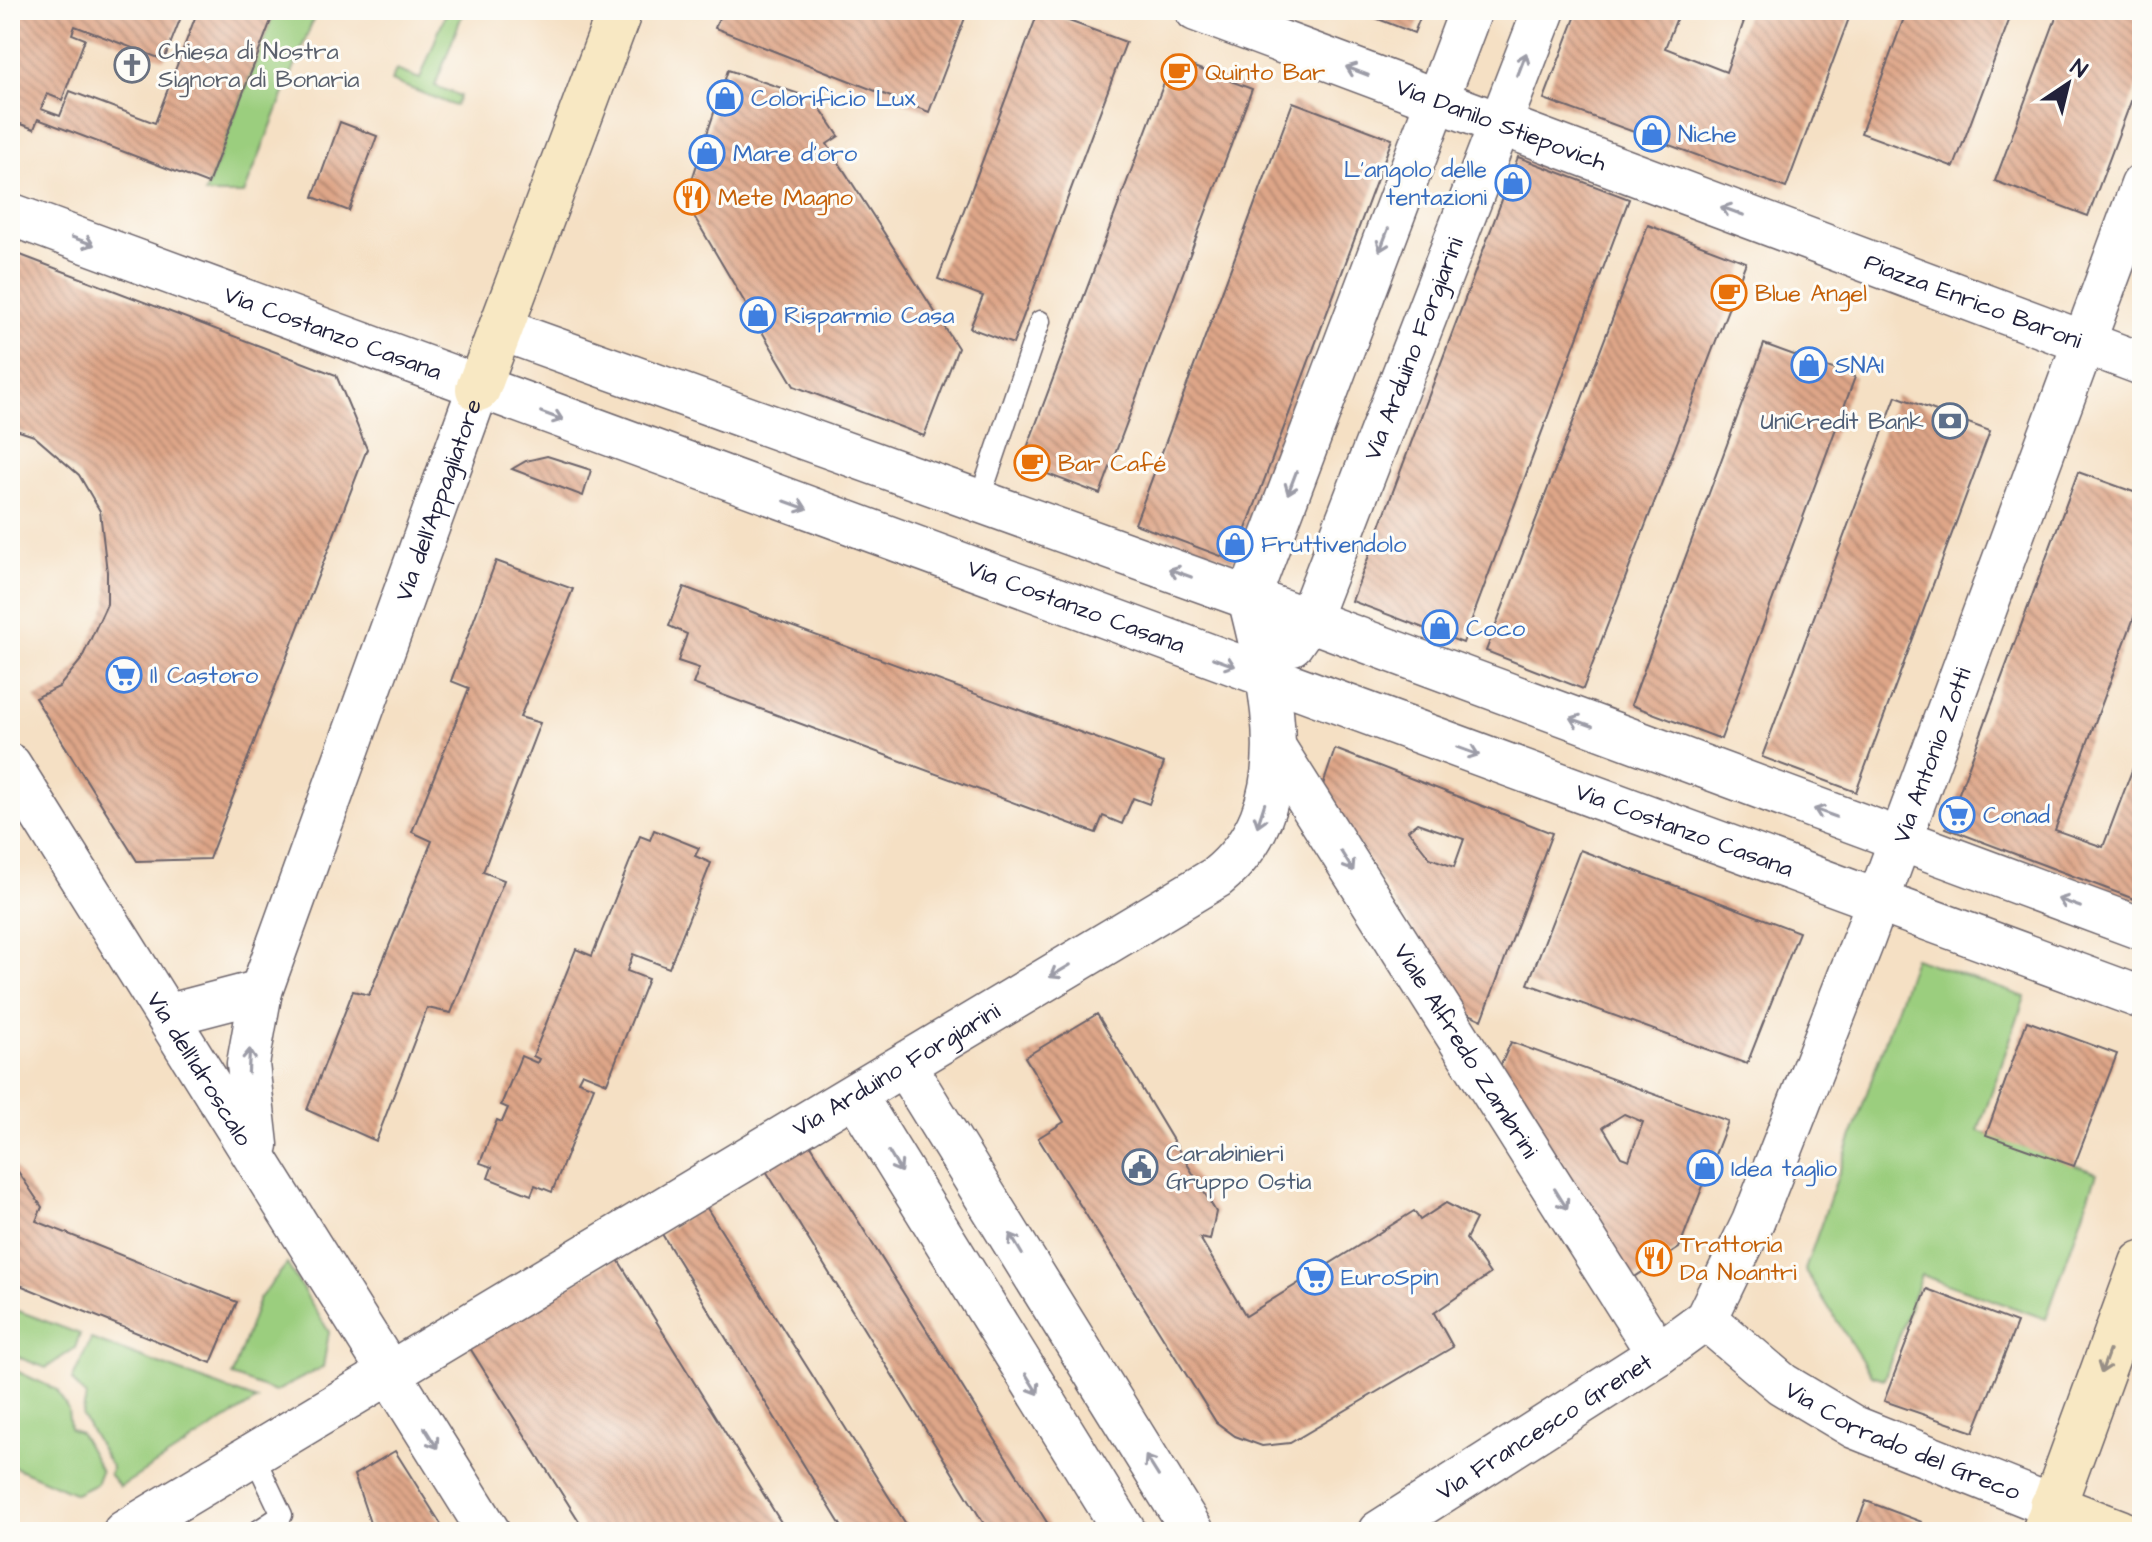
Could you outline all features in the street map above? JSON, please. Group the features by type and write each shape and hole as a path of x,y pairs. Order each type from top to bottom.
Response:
{"street":[{"name":"Via dell'Appagliatore","path":"262,1166 251,1109 248,1064 261,991 478,389 620,10"},
{"name":"Via Danilo Stiepovich","path":"1196,10 1805,237"},
{"path":"1249,598 1471,10"},
{"name":"Via Arduino Forgiarini","path":"1269,678 1308,621 1544,10"},
{"name":"Via Antonio Zotti","path":"1706,1319 1753,1222 1900,841 2142,185"},
{"name":"Via Costanzo Casana","path":"10,214 478,389 1878,898 2142,998"},
{"name":"Piazza Enrico Baroni","path":"1805,237 2142,364"},
{"path":"500,329 1249,598 2142,929"},
{"name":"Via Arduino Forgiarini","path":"124,1532 1228,868 1240,856 1259,825 1275,748 1269,678 1249,598"},
{"name":"Viale Alfredo Zambrini","path":"1275,748 1658,1354"},
{"name":"Via dell'Idroscalo","path":"10,765 169,1015 489,1532"},
{"path":"169,1015 261,991"},
{"path":"904,1065 1193,1532"},
{"path":"855,1095 1125,1532"},
{"path":"920,1202 970,1170"},
{"path":"2048,1519 2142,1263"},
{"path":"993,1322 1045,1292"},
{"name":"Via Francesco Grenet","path":"1379,1532 1658,1354 1706,1319"},
{"name":"Via Corrado del Greco","path":"1706,1319 1782,1384 1841,1419 2048,1519 2120,1532"}],"lane":[{"path":"979,501 1040,321"},
{"path":"253,1454 287,1523 256,1532"}],"green space":[{"path":"275,10 317,10 244,194 205,194"},
{"path":"447,10 464,10 435,86 460,96 455,106 391,81 396,70 420,79"},
{"path":"1914,958 2025,997 1978,1131 2097,1173 2046,1319 1921,1275 1884,1379 1871,1375 1805,1270"},
{"path":"287,1264 329,1332 323,1367 275,1392 232,1376 259,1299"},
{"path":"16,1310 80,1334 75,1348 46,1368 10,1354 10,1313"},
{"path":"91,1339 257,1400 120,1487 109,1474 112,1468 82,1416 86,1397 72,1380"},
{"path":"10,1368 57,1390 68,1410 70,1429 80,1433 101,1471 96,1484 76,1494 10,1465"}],"building":[{"name":"Chiesa di Nostra Signora di Bonaria","path":"10,10 163,10 181,17 164,60 75,26 72,34 85,39 62,100 47,94 41,109 60,116 70,91 155,123 198,10 275,10 208,184 38,119 34,129 10,120"},
{"path":"722,10 968,10 929,112 715,28"},
{"path":"1039,10 1126,42 1013,344 970,328 983,296 938,279"},
{"path":"1355,10 1423,10 1414,33"},
{"path":"1578,10 1680,10 1665,48 1726,72 1748,10 1852,10 1786,188 1544,99"},
{"path":"1907,10 2013,10 1954,167 1861,133"},
{"path":"2059,10 2142,10 2142,72 2088,216 1995,181"},
{"path":"1173,59 1252,89 1100,494 1021,464"},
{"path":"728,70 814,99 839,136 827,144 958,348 924,436 794,386 685,201"},
{"path":"1293,102 1392,139 1234,561 1135,524"},
{"path":"340,122 377,136 349,211 313,197"},
{"path":"1518,157 1629,199 1463,643 1352,601"},
{"path":"1648,225 1746,262 1583,689 1486,651"},
{"path":"10,251 336,375 367,449 209,859 137,861 35,698 59,687 81,660 107,604 107,572 100,511 79,475 34,436 10,428"},
{"path":"1764,344 1855,377 1721,739 1631,705"},
{"path":"1896,396 1990,431 1856,792 1762,757"},
{"path":"547,456 591,470 583,496 512,469 526,461"},
{"path":"2078,472 2142,495 2142,596 2055,830 2103,847 2142,744 2142,902 1946,828"},
{"path":"496,561 573,589 520,717 540,723 483,872 504,880 451,1013 427,1008 376,1141 307,1110 353,991 369,995 432,841 412,832 469,688 451,681"},
{"path":"684,587 1164,763 1149,804 1133,798 1122,824 1103,816 1096,833 693,684 699,668 678,661 687,634 669,626"},
{"path":"1335,749 1552,833 1482,1020 1465,1012 1322,788","holes":["1417,823 1464,839 1454,867 1430,858 1408,830"]},
{"path":"654,830 699,848 695,856 711,863 669,968 633,954 627,971 648,979 607,1083 582,1073 578,1081 594,1087 552,1192 535,1185 531,1195 488,1178 492,1167 480,1163 497,1120 502,1122 508,1108 501,1105 521,1056 537,1063 539,1059 533,1056 576,949 592,956 640,836 650,840"},
{"path":"1580,850 1799,932 1747,1064 1528,984"},
{"path":"1097,1014 1216,1212 1210,1240 1200,1238 1246,1316 1414,1211 1420,1220 1446,1203 1476,1219 1466,1239 1490,1274 1434,1313 1453,1347 1290,1443 1262,1446 1235,1436 1216,1422 1038,1138 1064,1122 1025,1057"},
{"path":"2027,1021 2117,1054 2074,1166 1986,1135"},
{"path":"1511,1042 1728,1121 1679,1248 1630,1280 1499,1069","holes":["1624,1114 1643,1122 1629,1160 1621,1157 1603,1127"]},
{"path":"802,1131 1053,1532 989,1532 760,1161"},
{"path":"15,1167 42,1207 36,1221 237,1302 211,1363 10,1281 10,1170"},
{"path":"705,1205 911,1532 845,1532 662,1234"},
{"path":"617,1258 787,1532 586,1532 468,1345"},
{"path":"1927,1289 2017,1323 1974,1432 1884,1401"},
{"path":"395,1451 446,1532 373,1532 354,1475"},
{"path":"1866,1501 1922,1522 1918,1532 1854,1532"}],"place":[{"name":"Chiesa di Nostra Signora di Bonaria","path":"132,65"},
{"name":"Quinto Bar","path":"1179,72"},
{"name":"Colorificio Lux","path":"725,98"},
{"name":"Niche","path":"1652,134"},
{"name":"Mare d'oro","path":"707,153"},
{"name":"L'angolo delle tentazioni","path":"1513,183"},
{"name":"Mete Magno","path":"692,197"},
{"name":"Blue Angel","path":"1729,293"},
{"name":"Risparmio Casa","path":"758,315"},
{"name":"SNAI","path":"1809,365"},
{"name":"UniCredit Bank","path":"1950,421"},
{"name":"Bar Café","path":"1032,463"},
{"name":"Fruttivendolo","path":"1235,544"},
{"name":"Coco","path":"1440,628"},
{"name":"Il Castoro","path":"124,675"},
{"name":"Conad","path":"1957,815"},
{"name":"Carabinieri Gruppo Ostia","path":"1140,1167"},
{"name":"Idea taglio","path":"1705,1168"},
{"name":"Trattoria Da Noantri","path":"1654,1258"},
{"name":"EuroSpin","path":"1315,1277"}]}
